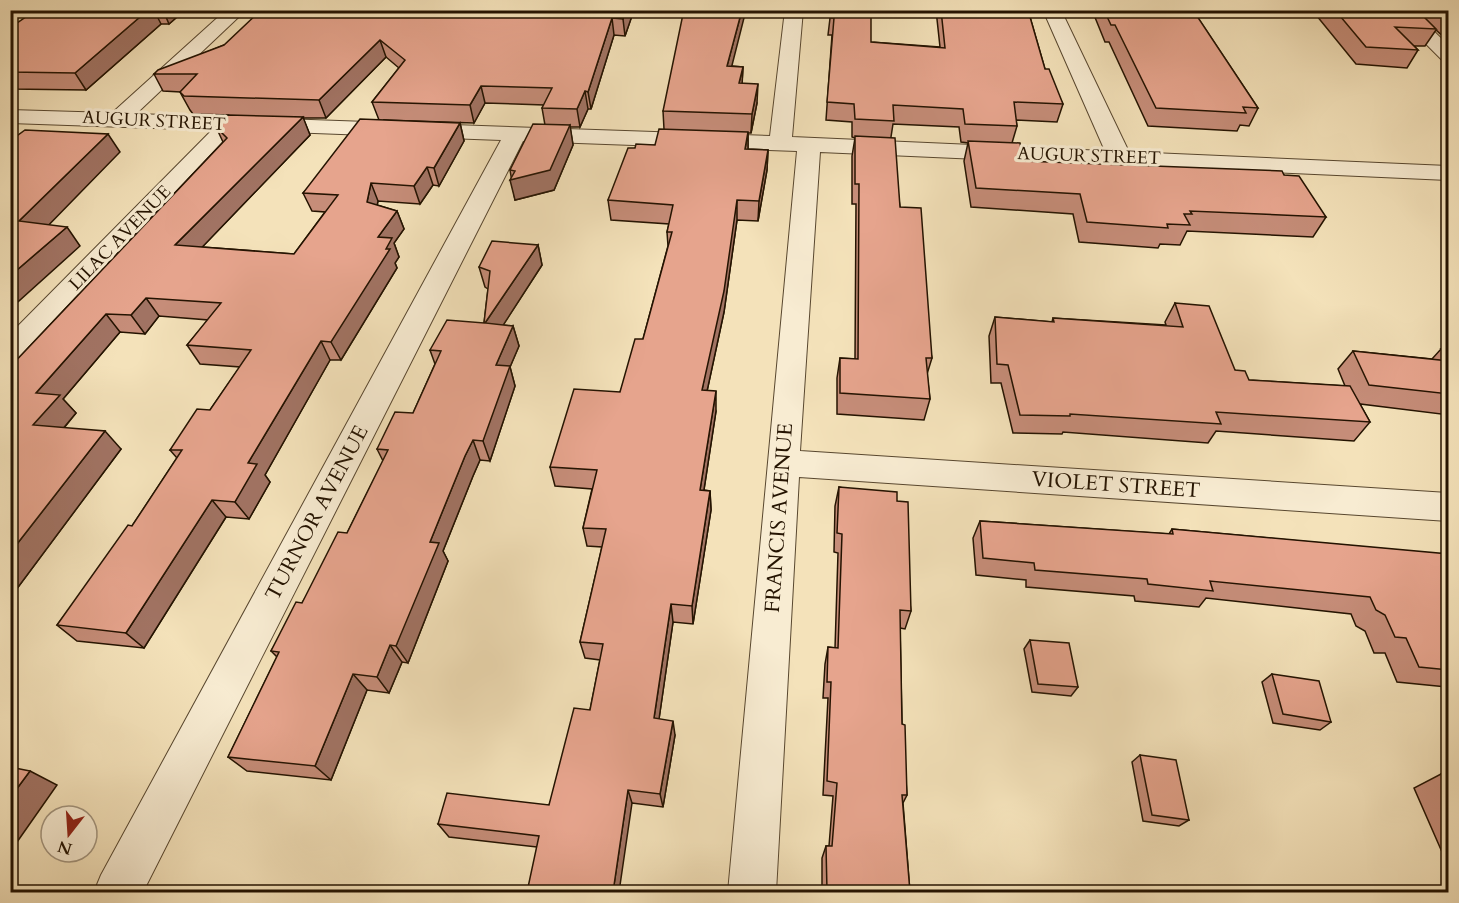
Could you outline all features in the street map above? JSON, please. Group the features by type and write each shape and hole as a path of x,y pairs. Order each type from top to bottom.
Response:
{"street":[{"path":"118,119 237,10"},
{"name":"FRANCIS AVENUE","path":"752,892 783,463 794,144 794,10"},
{"path":"1052,10 1120,158"},
{"path":"1401,10 1449,55"},
{"name":"AUGUR STREET","path":"10,116 516,133 1440,172"},
{"name":"LILAC AVENUE","path":"10,352 229,125"},
{"name":"TURNOR AVENUE","path":"118,892 516,133"},
{"path":"1440,172 1449,192"},
{"name":"VIOLET STREET","path":"783,463 1449,507"}],"building":[{"path":"36,10 148,10 75,73 10,72 10,28"},
{"path":"261,10 626,10 623,19 612,18 588,92 585,91 577,109 542,108 552,88 481,86 470,105 372,102 405,60 380,40 319,100 184,96 180,92 197,74 154,74 158,70 224,45"},
{"path":"702,10 742,10 727,66 743,67 739,83 758,84 752,114 663,111 683,14 701,15"},
{"path":"831,10 871,10 871,42 945,48 941,10 1028,10 1045,69 1049,69 1063,104 1014,102 1017,126 965,124 963,109 893,105 894,121 855,119 854,104 827,102 834,18 830,18"},
{"path":"1104,10 1193,10 1258,108 1243,107 1246,113 1156,108 1115,25 1111,25"},
{"path":"1335,10 1417,10 1436,29 1395,27 1418,50 1366,47"},
{"path":"228,115 303,117 175,245 294,254 338,195 303,193 360,119 460,123 434,168 427,167 414,186 371,183 367,202 397,211 378,237 392,238 386,249 390,249 331,342 321,341 248,463 257,464 235,502 212,500 126,633 57,625 128,525 132,526 182,450 170,450 197,409 210,410 251,350 187,345 221,303 146,298 131,315 106,314 36,393 60,395 33,425 105,431 10,553 10,367 227,138 216,127"},
{"path":"533,124 570,125 550,170 510,180 515,171 510,170"},
{"path":"659,129 748,132 745,149 768,150 759,201 737,200 724,291 702,390 716,391 700,490 710,491 692,606 671,604 654,718 673,721 660,794 628,790 613,892 527,892 539,836 438,824 447,793 549,805 574,708 590,710 603,644 580,642 606,529 583,528 597,470 550,467 574,389 620,392 635,339 643,339 672,232 667,232 673,205 608,200 628,148 635,148 636,144 655,145"},
{"path":"25,130 108,134 19,221 67,227 10,276 10,141"},
{"path":"855,136 895,138 900,207 921,208 932,358 926,358 930,399 840,393 840,358 858,359 859,184 855,184"},
{"path":"968,141 1020,143 1023,161 1282,171 1284,175 1299,176 1326,217 1190,211 1192,214 1184,214 1190,225 1167,224 1168,228 1087,222 1080,194 976,188"},
{"path":"492,241 538,245 485,323 513,326 496,365 510,366 483,441 473,440 465,456 430,542 439,543 396,646 390,645 377,677 353,674 315,766 228,757 279,652 271,651 296,602 302,603 338,532 347,533 388,450 377,449 395,412 413,413 441,351 430,350 447,320 484,323 490,271 479,267"},
{"path":"1175,303 1209,306 1235,370 1245,371 1249,380 1350,386 1370,422 1216,412 1221,424 1070,414 1070,416 1020,415 1008,365 997,364 995,317 1054,322 1053,318 1183,327"},
{"path":"1441,349 1449,350 1449,360"},
{"path":"1353,351 1449,361 1449,394 1369,385"},
{"path":"839,487 897,492 897,501 908,502 911,611 900,610 902,724 905,725 907,795 902,795 910,892 827,891 826,846 832,846 837,783 827,781 831,682 827,682 828,647 838,648 842,534 837,533"},
{"path":"980,521 1173,534 1172,529 1449,554 1449,670 1419,667 1406,638 1395,637 1385,615 1376,610 1370,597 1210,581 1213,591 1148,584 1147,579 1035,570 1034,563 983,558"},
{"path":"1030,640 1069,643 1078,687 1038,684"},
{"path":"1272,674 1319,681 1331,722 1283,714"},
{"path":"1140,755 1176,760 1189,820 1152,815"},
{"path":"10,767 30,771 10,798"},
{"path":"1441,774 1449,774 1449,790"}]}
